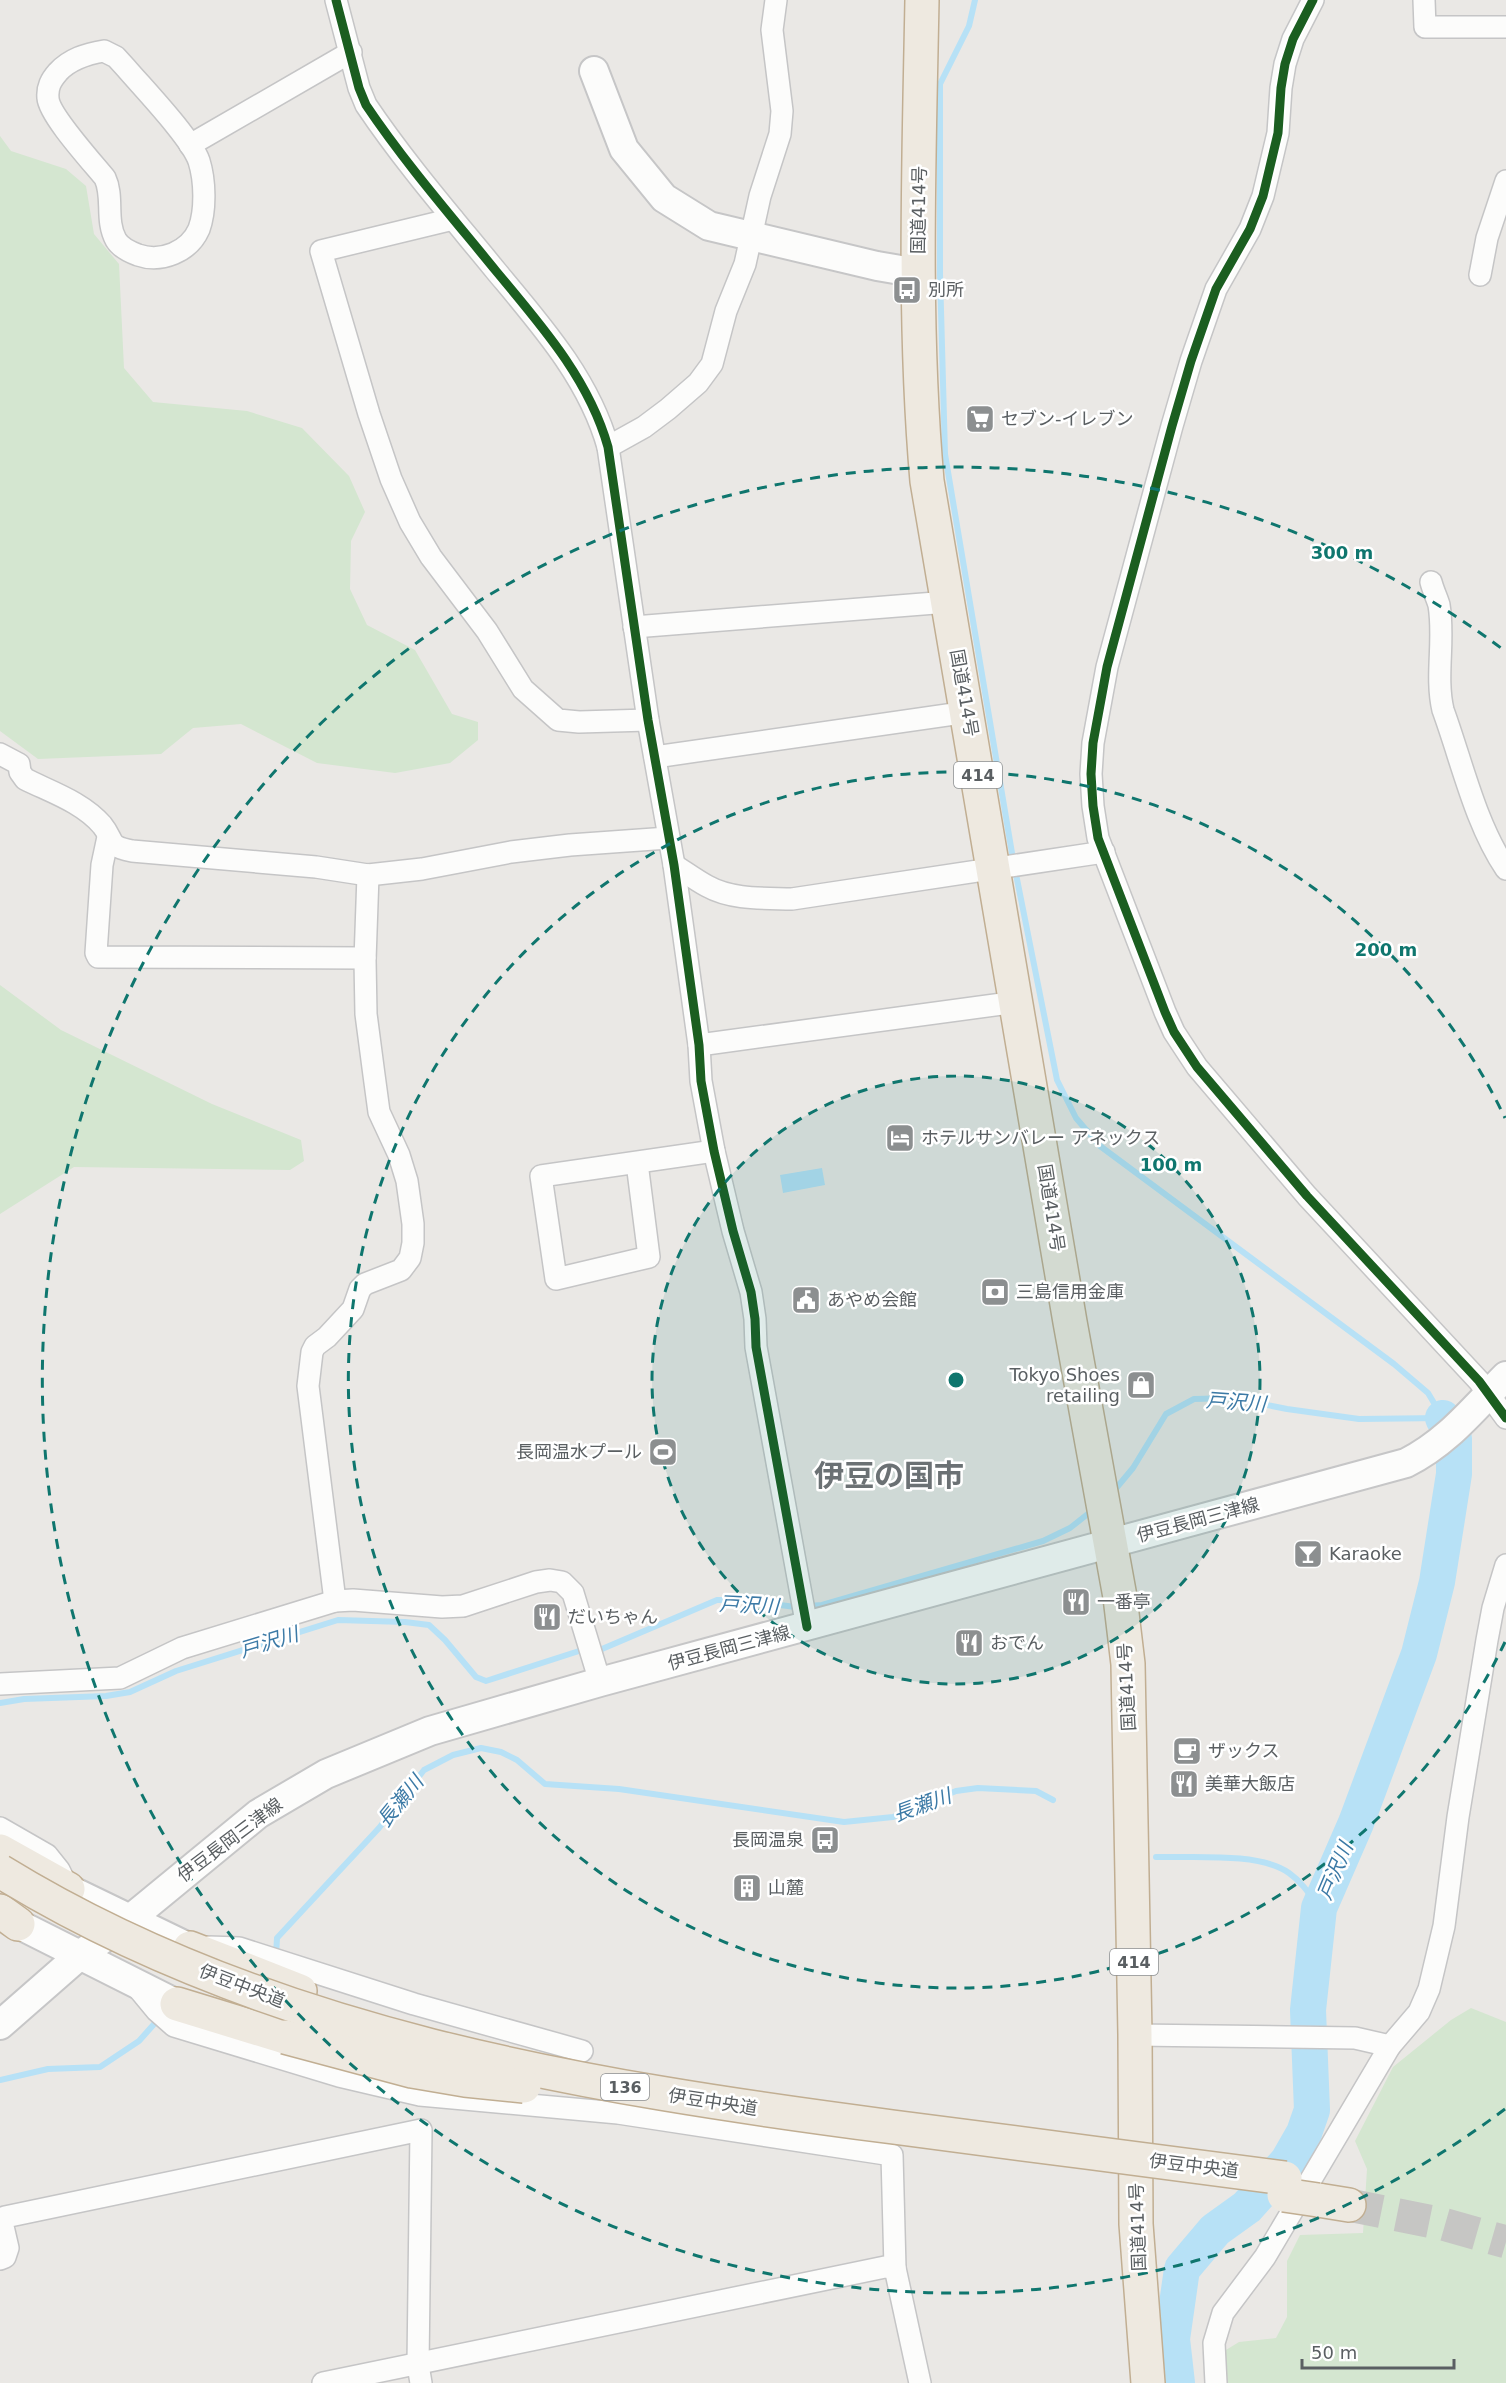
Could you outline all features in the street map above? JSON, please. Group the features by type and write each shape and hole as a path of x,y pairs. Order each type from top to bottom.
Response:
{"highway":[{"name":"国道414号","path":"922,0 918,273 923,433 927,481 998,869 1017,1002 1070,1322 1111,1543 1128,1664 1136,2224 1148,2383"},
{"path":"0,1851 68,1889"},
{"name":"伊豆中央道","path":"0,1871 92,1922 206,1974 259,1994 393,2036 497,2062 622,2087 1337,2195"},
{"name":"伊豆中央道","path":"0,1886 97,1938 192,1982 246,2003 391,2049 586,2092 825,2130 1286,2187"},
{"path":"190,1948 300,1991 566,2065 622,2087"},
{"path":"177,2004 285,2037 412,2071 465,2080 586,2092"}],"main road":[{"path":"594,71 624,149 664,198 709,226 918,273"},
{"name":"伊豆長岡三津線","path":"0,2025 80,1955 129,1920 258,1814 326,1774 430,1731 600,1682 1355,1479 1406,1463 1428,1452 1441,1442 1497,1385"},
{"path":"68,1889 190,1948"},
{"path":"6,1921 177,2004"}],"street":[{"path":"336,0 359,88 366,105 453,219 554,341 602,425 608,447 648,720 674,865 699,1045 701,1081 714,1151 733,1231 751,1292 756,1347 807,1627"},
{"path":"608,447 644,427 668,409 698,383 712,364 726,311 745,264 760,196 782,125 772,30 776,0"},
{"path":"1313,0 1293,39 1285,64 1278,133 1263,196 1250,230 1216,289 1191,361 1107,667 1095,734 1091,774 1092,806 1098,838 1165,1012 1174,1032 1197,1067 1307,1196 1439,1336 1497,1385 1506,1418"},
{"path":"1424,0 1425,27 1506,27"},
{"path":"104,51 116,57 190,145 199,161 203,189 199,228 193,238 174,254 156,258 129,251 116,241 111,225 109,187 105,178 49,106 50,82 60,70 75,59 89,53 104,51"},
{"path":"190,145 351,52"},
{"path":"1480,275 1487,238 1506,181"},
{"path":"453,219 321,251 391,479 410,522 431,557 487,631 523,689 541,708 558,720 579,722 648,720"},
{"path":"1431,582 1440,619 1439,693 1443,710 1477,812 1492,849 1506,869"},
{"path":"634,627 948,602"},
{"path":"655,757 968,712"},
{"path":"0,754 19,764 20,772 25,778 77,804 90,814 118,848 132,851 316,867 368,875 422,869 512,852 668,838"},
{"path":"108,837 98,903 96,953 98,957 365,958"},
{"path":"674,865 708,887 727,894 792,899 1104,852"},
{"path":"335,1601 308,1386 312,1352 315,1346 327,1337 353,1309 360,1290 365,1284 401,1270 410,1258 413,1243 413,1224 406,1181 399,1155 379,1112 366,1014 365,958 368,875"},
{"path":"699,1045 1017,1002"},
{"path":"637,1163 649,1257 556,1279 541,1176 714,1151"},
{"path":"1216,2383 1214,2343 1223,2313 1265,2257 1390,2046 1419,2012 1429,1989 1444,1926 1477,1694 1493,1608 1506,1565"},
{"path":"0,1684 120,1678 182,1648 335,1601 353,1600 442,1607 463,1606 536,1582 550,1580 562,1582 573,1593 600,1682"},
{"path":"0,1828 47,1855 59,1870 68,1889"},
{"path":"190,1948 239,1948 414,2004 582,2051"},
{"path":"134,1983 157,2011 174,2026 339,2076 420,2095 618,2113 892,2155 895,2268 920,2383"},
{"path":"414,2004 421,2130 419,2374"},
{"path":"1135,2035 1355,2038 1390,2046"},
{"path":"0,2259 5,2257 8,2248 2,2222 5,2217 421,2130"},
{"path":"323,2383 419,2374 885,2267 895,2268"}],"green space":[{"path":"0,136 11,151 66,169 86,186 94,234 119,264 124,368 153,402 247,411 302,428 349,476 365,512 351,541 350,589 367,625 415,650 452,714 478,722 478,740 450,763 395,773 317,763 241,724 193,728 161,754 38,759 0,731"},
{"path":"0,985 61,1030 212,1104 301,1140 304,1161 290,1170 74,1167 0,1214"},
{"path":"1471,2008 1506,2022 1506,2383 1224,2383 1221,2353 1239,2342 1276,2338 1287,2317 1287,2261 1300,2235 1363,2233 1367,2169 1355,2141 1393,2067 1451,2020"}],"water":[{"path":"822,1168 825,1185 783,1193 780,1175"}],"waterway":[{"path":"975,0 969,26 940,84 940,274 945,454 1013,859 1057,1080 1076,1118 1100,1146 1394,1364 1428,1393 1443,1418"},
{"name":"戸沢川","path":"1113,1492 1133,1468 1166,1414 1194,1399 1232,1398 1287,1409 1359,1419 1443,1418"},
{"name":"戸沢川","path":"1177,2383 1172,2339 1182,2269 1215,2230 1247,2207 1288,2161 1304,2133 1312,2110 1308,2010 1319,1908 1356,1823 1419,1654 1437,1582 1454,1474 1454,1438 1443,1418"},
{"name":"戸沢川","path":"0,1703 24,1699 106,1696 130,1692 176,1671 338,1620 429,1625 445,1640 476,1677 486,1681 579,1651 602,1649 717,1600 744,1600 795,1607 822,1605 1043,1541 1070,1528 1094,1509"},
{"name":"長瀬川","path":"276,1956 277,1938 379,1828 424,1770 453,1755 481,1748 501,1752 517,1760 545,1784 619,1789 844,1822 893,1817 956,1791 978,1788 1036,1791 1053,1800"},
{"name":"長瀬川","path":"1156,1857 1244,1859 1276,1866 1298,1880 1319,1908"},
{"name":"長瀬川","path":"0,2080 48,2069 100,2067 139,2041 155,2023 161,2020"}],"tunnel":[{"path":"1349,2205 1443,2224 1506,2242"}],"cycle path":[{"path":"336,0 359,88 366,105 413,169 562,354 589,398 608,447 648,720 674,865 699,1045 701,1081 714,1151 733,1231 751,1292 756,1347 807,1627"},
{"path":"1313,0 1293,39 1285,64 1278,133 1263,196 1250,229 1216,289 1172,426 1107,667 1093,743 1091,774 1093,806 1098,838 1165,1012 1174,1032 1197,1067 1307,1196 1479,1381 1506,1418"}],"place":[{"name":"別所","path":"907,290"},
{"name":"セブン-イレブン","path":"980,419"},
{"name":"ホテルサンバレー アネックス","path":"900,1138"},
{"name":"三島信用金庫","path":"995,1292"},
{"name":"あやめ会館","path":"806,1300"},
{"name":"Tokyo Shoes retailing","path":"1141,1385"},
{"name":"長岡温水プール","path":"663,1452"},
{"name":"Karaoke","path":"1308,1554"},
{"name":"一番亭","path":"1076,1602"},
{"name":"だいちゃん","path":"547,1617"},
{"name":"おでん","path":"969,1643"},
{"name":"ザックス","path":"1187,1751"},
{"name":"美華大飯店","path":"1184,1784"},
{"name":"長岡温泉","path":"825,1840"},
{"name":"山麓","path":"747,1888"}],"district":[{"name":"伊豆の国市","path":"889,1476"}]}
